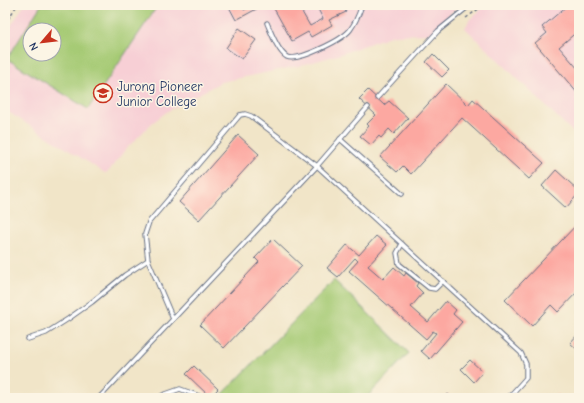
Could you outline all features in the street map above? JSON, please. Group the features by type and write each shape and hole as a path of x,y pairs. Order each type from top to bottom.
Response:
{"lane":[{"path":"267,23 279,48 285,56 291,58 314,52 335,42 350,30 362,5"},
{"path":"377,98 438,31 470,5"},
{"path":"100,398 317,166 368,107"},
{"path":"173,319 148,260 144,234 149,222 240,115 245,114 251,116 317,166 521,353 526,364 526,378 508,398"},
{"path":"340,139 402,194"},
{"path":"402,244 397,253 399,264 429,288 435,288 443,281"},
{"path":"28,340 46,333 68,319 92,302 125,275 148,260"},
{"path":"159,398 180,389 199,396 200,398"}],"path":[{"path":"5,24 17,5"}],"shaded area":[{"name":"Jurong Pioneer Junior College","path":"24,5 459,5 430,34 393,35 338,55 298,66 221,82 168,111 152,123 125,150 108,172 105,173 5,110 5,35"},
{"path":"486,5 579,5 579,138 465,28 470,19"}],"green space":[{"path":"41,5 158,5 88,109 7,59 22,35 22,62 62,62 62,22 30,22"},
{"path":"334,280 409,353 366,398 219,398"}],"building":[{"path":"228,5 241,5 244,10 254,5 264,5 236,20"},
{"path":"272,5 298,5 310,26 323,19 316,5 342,5 346,12 329,20 332,25 311,37 308,32 292,41"},
{"path":"568,5 571,5 573,8 579,5 579,30 559,47 579,70 579,95 535,43 547,33 542,27"},
{"path":"239,28 256,40 242,59 226,48"},
{"path":"433,54 449,70 442,77 426,62"},
{"path":"446,84 468,105 473,99 544,163 529,179 462,118 411,174 403,166 397,172 380,157"},
{"path":"368,90 384,105 389,101 408,118 394,134 389,129 381,138 379,136 371,145 360,136 369,126 367,124 376,115 359,99"},
{"path":"238,135 259,154 199,220 179,202"},
{"path":"556,170 579,191 579,193 566,208 542,186"},
{"path":"579,222 579,290 558,312 551,305 532,326 505,300"},
{"path":"376,236 387,245 368,266 383,279 394,267 404,276 406,273 418,283 416,286 423,293 411,307 428,322 446,301 456,310 453,314 462,322 430,359 421,351 436,333 433,331 426,339 349,271 358,261 355,258 338,277 327,268 347,245 359,255"},
{"path":"273,239 302,266 224,348 200,325 259,262 255,258"},
{"path":"579,333 579,351 570,343"},
{"path":"470,360 483,372 474,382 461,369"},
{"path":"194,366 218,389 210,397 186,374"},
{"path":"448,394 452,398 444,398"},
{"path":"557,394 562,398 554,398"}],"place":[{"name":"Jurong Pioneer Junior College","path":"103,93"}]}
